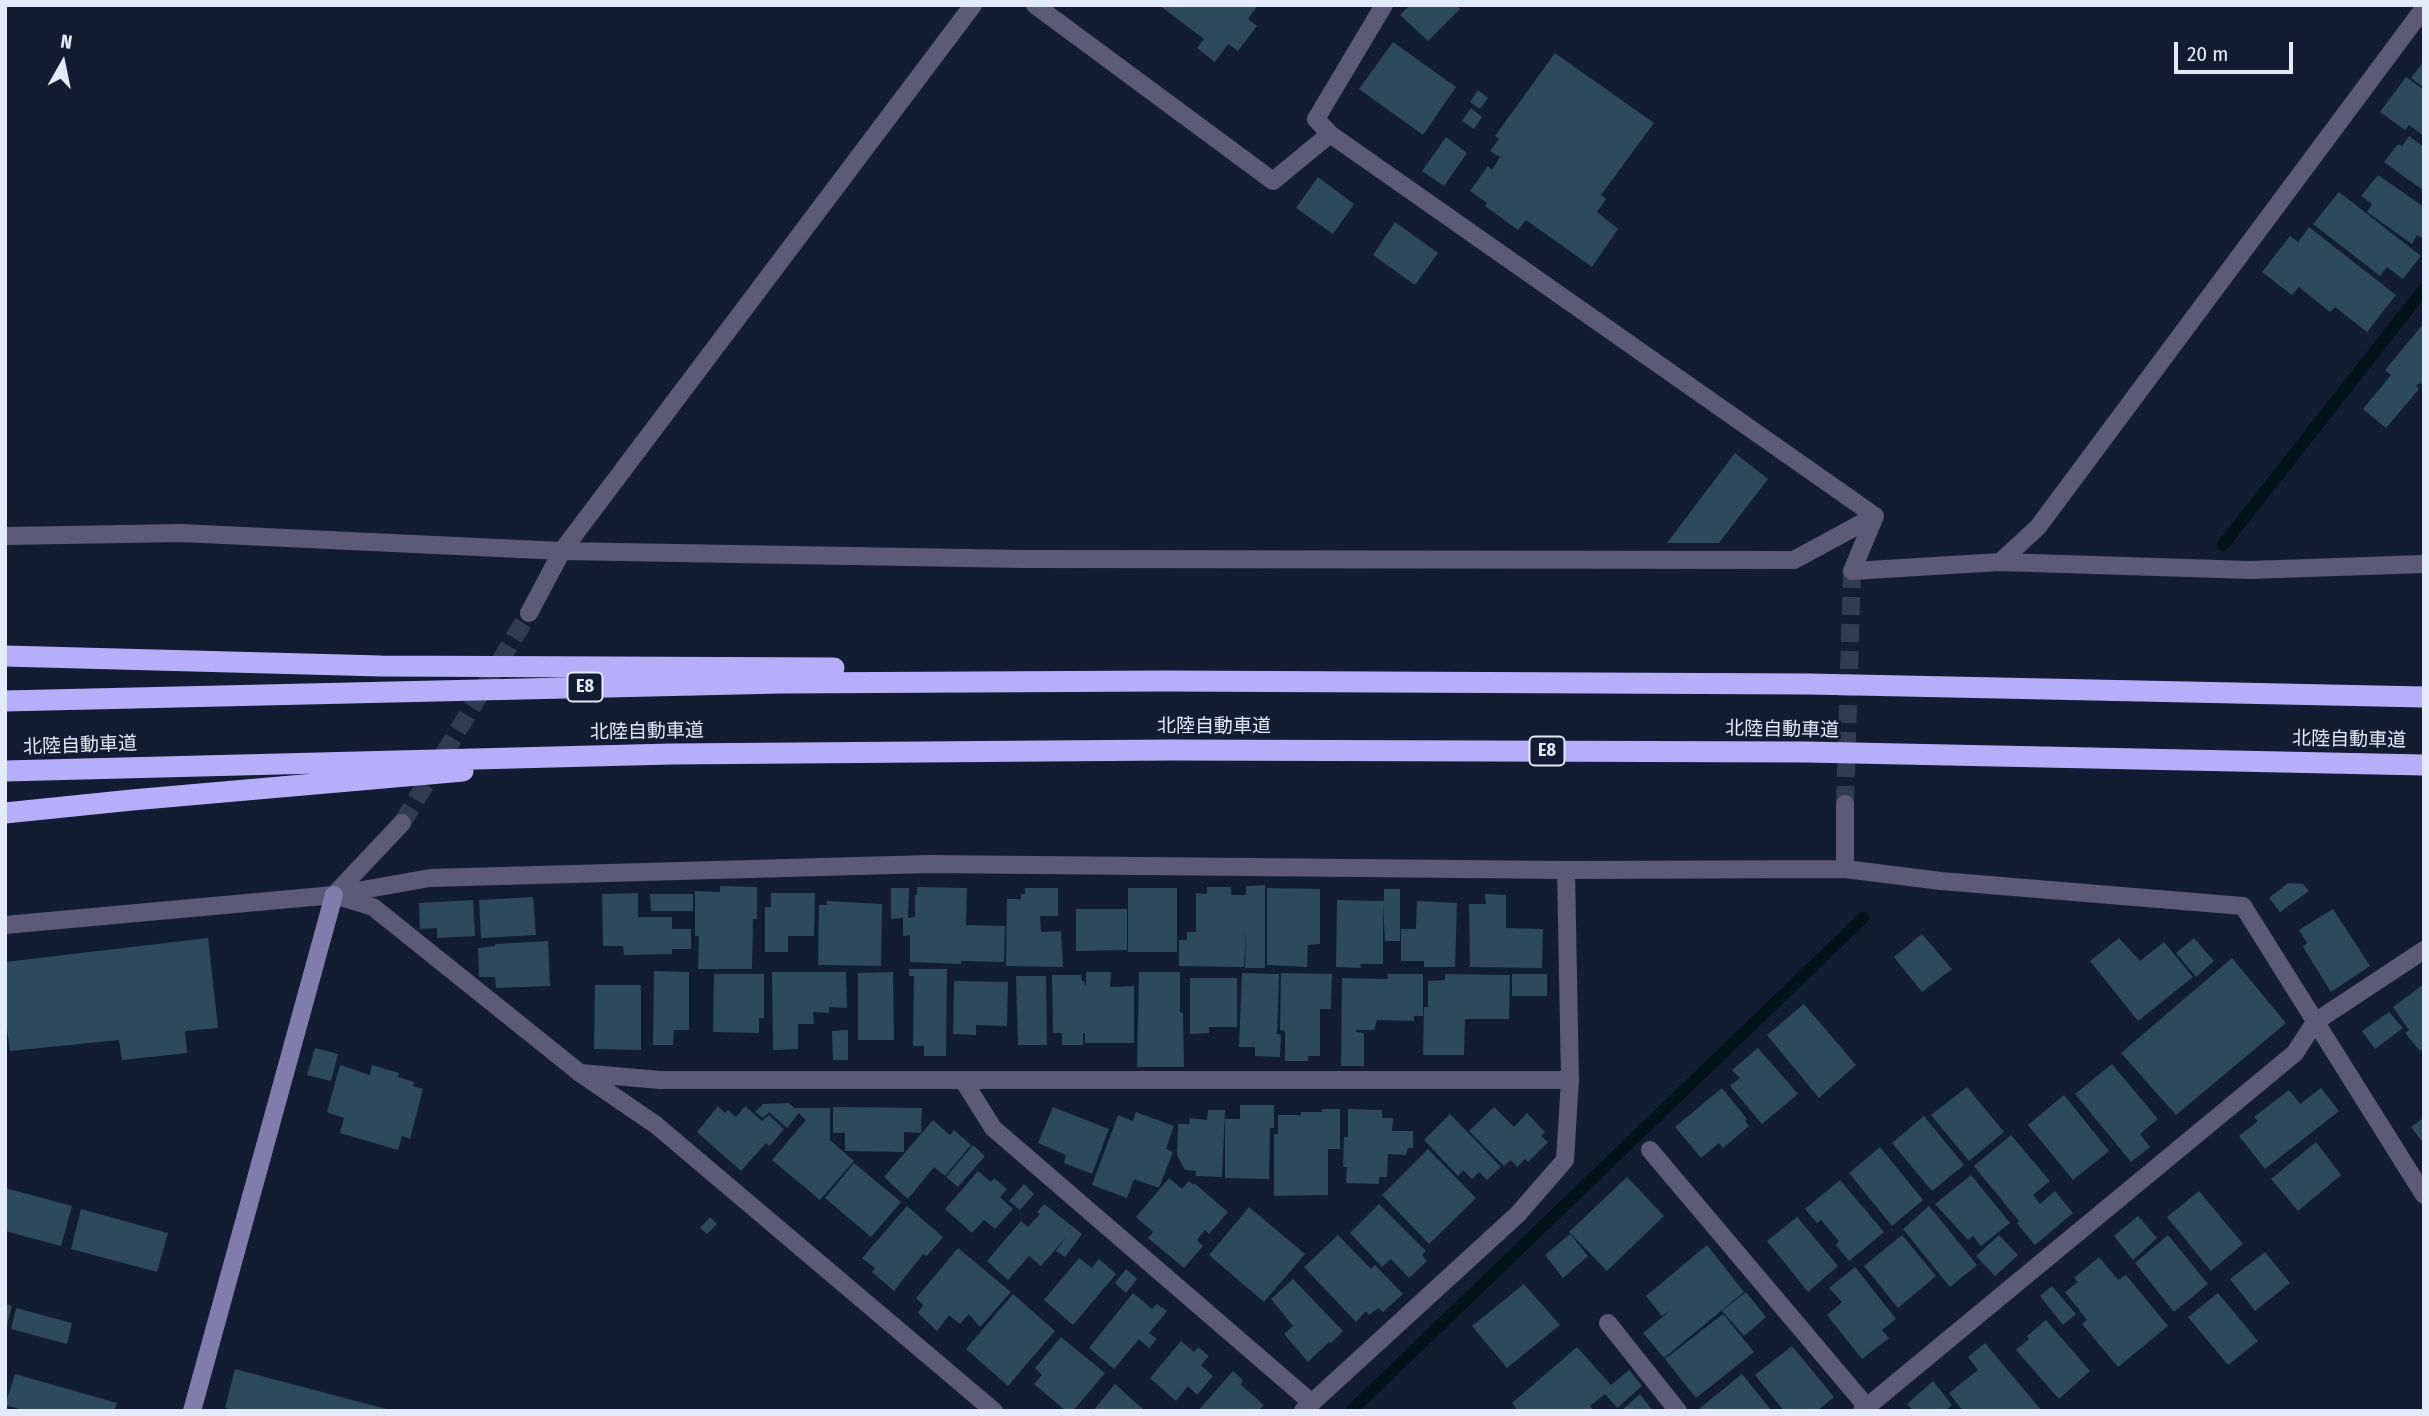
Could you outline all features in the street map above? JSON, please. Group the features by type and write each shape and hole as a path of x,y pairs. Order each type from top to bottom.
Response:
{"highway":[{"path":"5,656 381,666 977,669 1164,681"},
{"name":"E8","path":"5,701 781,683 1164,681 1809,684 2424,696"},
{"name":"北陸自動車道","path":"5,771 671,754 1156,750 1778,752 2424,765"},
{"path":"5,813 671,754"}],"street":[{"path":"528,613 562,551 973,5"},
{"path":"1035,5 1273,181 1330,134"},
{"path":"1384,5 1316,119 1330,134 1875,516"},
{"path":"2000,562 2038,527 2424,8"},
{"path":"5,536 181,533 562,551 1023,559 1794,560 1875,516"},
{"path":"1875,516 1852,571 2000,562 2250,570 2424,564"},
{"path":"1844,869 1845,804"},
{"path":"192,1411 334,895 402,823"},
{"path":"5,925 334,895 430,878 929,864 1566,870 1844,869 1941,881 2243,906 2424,1195"},
{"path":"963,1080 993,1128 1308,1407 1518,1214 1565,1160 1570,1080 1566,870"},
{"path":"334,895 373,907 580,1073 656,1125 994,1411"},
{"path":"1650,1150 1865,1409 2295,1053 2315,1022 2424,950"},
{"path":"580,1073 660,1080 1570,1080"},
{"path":"1608,1323 1678,1411"}],"building":[{"path":"1159,5 1258,5 1248,19 1257,26 1238,51 1228,44 1215,62 1197,48 1204,39"},
{"path":"1410,5 1456,5 1460,9 1428,41 1400,15"},
{"path":"1393,42 1456,87 1423,135 1359,89"},
{"path":"1555,53 1654,123 1601,195 1606,199 1597,212 1618,229 1592,267 1526,220 1518,230 1485,206 1487,203 1470,191 1488,166 1492,170 1500,157 1490,151 1499,139 1495,136"},
{"path":"2424,61 2424,88 2411,78"},
{"path":"2406,77 2424,90 2424,136 2409,125 2405,130 2380,112"},
{"path":"1478,90 1488,98 1480,109 1470,102"},
{"path":"1471,108 1482,117 1474,129 1462,121"},
{"path":"2409,136 2424,147 2424,191 2384,162 2398,144 2402,146"},
{"path":"1446,137 1467,153 1444,186 1422,171"},
{"path":"2378,175 2424,207 2424,239 2417,235 2412,244 2367,212 2372,204 2361,196"},
{"path":"1318,177 1354,204 1333,234 1296,208"},
{"path":"2339,192 2421,256 2403,279 2387,267 2380,276 2313,224"},
{"path":"1395,222 1438,253 1415,285 1373,255"},
{"path":"2309,227 2396,295 2367,332 2335,307 2330,312 2299,287 2292,295 2262,272 2290,236 2298,242"},
{"path":"2424,323 2424,386 2420,383 2416,386 2419,389 2386,428 2363,409 2391,375 2385,370"},
{"path":"1735,453 1768,479 1719,543 1667,543"},
{"path":"2288,883 2303,884 2309,891 2280,912 2269,898"},
{"path":"1265,885 1265,968 1245,968 1246,929 1244,967 1179,966 1179,940 1187,940 1187,932 1196,932 1196,893 1207,894 1207,887 1231,887 1231,895 1246,895 1246,886"},
{"path":"720,886 757,887 752,969 698,969 699,936 695,936 695,891 720,892"},
{"path":"917,887 967,888 966,925 1005,926 1004,962 910,962 910,935 903,936 903,918 891,919 891,888 909,888 908,918 915,917"},
{"path":"1025,888 1058,888 1058,916 1040,916 1041,932 1061,931 1063,967 1006,966 1007,899 1021,899"},
{"path":"1128,888 1177,888 1177,952 1128,952"},
{"path":"1267,888 1320,889 1320,944 1308,945 1307,967 1267,965"},
{"path":"1384,889 1400,889 1400,941 1385,941 1383,905 1383,964 1360,964 1361,968 1336,967 1337,900 1384,901"},
{"path":"638,893 638,917 672,917 672,929 691,929 691,949 672,949 672,954 624,955 623,946 603,946 602,894"},
{"path":"771,893 815,893 814,936 788,936 788,952 765,952 765,907 771,907"},
{"path":"650,894 693,894 693,911 651,911"},
{"path":"1485,894 1506,895 1506,928 1543,929 1542,968 1470,967 1469,904 1486,904"},
{"path":"533,897 536,935 481,938 479,900"},
{"path":"473,900 475,936 437,938 437,928 420,929 419,903"},
{"path":"827,901 882,904 881,966 818,965 819,905 827,905"},
{"path":"1417,901 1457,903 1455,967 1424,967 1424,961 1401,961 1401,929 1416,929"},
{"path":"1076,909 1127,909 1127,950 1076,951"},
{"path":"2333,909 2370,966 2331,992 2303,947 2307,943 2299,930"},
{"path":"1922,934 1952,969 1922,992 1894,957"},
{"path":"208,938 218,1028 185,1031 187,1053 122,1060 119,1040 10,1051 5,1016 5,962"},
{"path":"2119,938 2140,961 2164,942 2193,977 2138,1021 2090,961"},
{"path":"2194,938 2214,961 2196,977 2176,953"},
{"path":"548,941 550,986 496,988 495,977 479,977 478,948 495,944"},
{"path":"2232,958 2286,1023 2176,1115 2121,1053"},
{"path":"909,969 947,969 946,1056 924,1056 924,1046 913,1046 914,976 909,976"},
{"path":"654,971 689,972 689,1030 674,1030 673,1045 653,1045"},
{"path":"772,972 846,972 847,1008 829,1007 829,1013 813,1012 814,1024 798,1024 798,1049 773,1050"},
{"path":"893,972 894,1040 858,1040 858,973"},
{"path":"1086,972 1111,972 1110,987 1134,986 1134,1043 1085,1043 1083,1033 1083,1045 1062,1045 1062,1033 1053,1033 1052,975 1081,975 1086,986"},
{"path":"1139,972 1180,972 1184,1067 1137,1067"},
{"path":"1242,973 1279,974 1277,1034 1281,1035 1280,1057 1255,1056 1255,1047 1239,1047"},
{"path":"1281,973 1332,974 1331,1009 1320,1009 1320,1056 1308,1056 1308,1061 1285,1061 1285,1031 1280,1030"},
{"path":"714,974 764,974 764,1018 759,1018 759,1033 713,1032"},
{"path":"1387,974 1423,974 1423,1016 1414,1016 1414,1021 1377,1020 1374,1030 1356,1030 1364,1033 1364,1066 1341,1066 1342,978 1388,979"},
{"path":"1445,974 1510,975 1509,1019 1465,1019 1464,1055 1423,1055 1424,1007 1428,1007 1428,981 1445,980"},
{"path":"1512,974 1547,974 1547,996 1512,996"},
{"path":"1016,976 1046,976 1047,1045 1018,1045"},
{"path":"1190,978 1237,978 1237,1027 1209,1027 1209,1033 1190,1034"},
{"path":"954,981 1008,982 1007,1026 976,1025 976,1035 953,1034"},
{"path":"2424,984 2424,1048 2420,1051 2405,1033 2409,1030 2393,1007"},
{"path":"595,985 641,985 641,1050 594,1049"},
{"path":"1804,1004 1856,1065 1819,1098 1767,1035"},
{"path":"2389,1012 2403,1028 2375,1049 2362,1031"},
{"path":"848,1030 848,1060 833,1060 832,1031"},
{"path":"315,1048 338,1054 331,1081 307,1075"},
{"path":"1758,1048 1798,1094 1762,1124 1730,1086 1740,1078 1732,1070"},
{"path":"2112,1064 2158,1119 2140,1134 2150,1147 2131,1162 2075,1094"},
{"path":"340,1065 370,1075 372,1065 399,1073 398,1077 414,1082 413,1086 423,1089 410,1139 402,1136 398,1150 340,1133 344,1118 327,1112"},
{"path":"1967,1087 2004,1132 1969,1161 1931,1115"},
{"path":"1722,1088 1747,1119 1745,1121 1749,1126 1723,1148 1719,1143 1701,1158 1675,1127"},
{"path":"2321,1088 2339,1111 2265,1169 2239,1136 2258,1121 2254,1117 2289,1090 2300,1104"},
{"path":"2064,1095 2109,1151 2073,1180 2028,1125"},
{"path":"789,1103 794,1108 830,1108 830,1140 854,1161 820,1200 772,1160 806,1120 799,1113 787,1128 769,1112 763,1118 755,1112 763,1104"},
{"path":"1240,1105 1274,1105 1274,1128 1270,1128 1269,1179 1225,1178 1225,1119 1240,1119"},
{"path":"718,1106 725,1113 728,1110 736,1117 745,1106 762,1121 769,1115 784,1129 770,1146 766,1143 741,1171 697,1132"},
{"path":"833,1107 922,1108 921,1133 904,1132 904,1152 845,1151 845,1133 833,1133"},
{"path":"1053,1107 1109,1129 1092,1174 1064,1163 1066,1155 1038,1143"},
{"path":"1494,1107 1514,1127 1527,1113 1545,1132 1541,1136 1548,1142 1528,1162 1525,1159 1517,1167 1511,1160 1504,1166 1469,1131"},
{"path":"1322,1109 1340,1109 1340,1149 1328,1149 1328,1195 1274,1196 1274,1134 1278,1134 1278,1115 1301,1115 1301,1112 1322,1112"},
{"path":"1348,1109 1382,1110 1382,1118 1393,1118 1392,1131 1413,1131 1413,1148 1408,1148 1406,1155 1388,1154 1387,1177 1379,1177 1379,1184 1346,1183 1347,1167 1343,1167 1344,1137 1348,1137"},
{"path":"1208,1110 1225,1110 1222,1177 1196,1176 1196,1171 1185,1170 1177,1155 1178,1124 1190,1124 1189,1118 1207,1120"},
{"path":"1136,1112 1174,1126 1166,1149 1173,1152 1159,1188 1134,1179 1127,1198 1092,1185 1118,1115 1133,1121"},
{"path":"1450,1114 1501,1167 1487,1180 1479,1172 1472,1179 1463,1170 1458,1176 1424,1140"},
{"path":"1924,1116 1964,1165 1932,1191 1892,1143"},
{"path":"2424,1117 2424,1144 2411,1127"},
{"path":"933,1120 950,1135 954,1130 971,1145 945,1176 934,1167 908,1199 884,1177"},
{"path":"2011,1135 2050,1181 2033,1195 2040,1204 2055,1191 2073,1213 2035,1245 1974,1166"},
{"path":"2316,1142 2341,1175 2298,1211 2271,1179"},
{"path":"973,1145 985,1156 958,1187 946,1177"},
{"path":"1880,1147 1923,1200 1892,1226 1849,1173"},
{"path":"1428,1149 1476,1198 1429,1244 1382,1195"},
{"path":"854,1163 901,1202 871,1237 825,1198"},
{"path":"978,1171 991,1182 994,1178 1007,1189 1000,1197 1013,1209 995,1229 984,1220 972,1233 945,1209"},
{"path":"1971,1175 2010,1223 1981,1246 1973,1236 1968,1240 1935,1204"},
{"path":"1627,1177 1664,1216 1607,1271 1569,1232"},
{"path":"1169,1178 1182,1189 1189,1181 1194,1183 1228,1212 1209,1234 1205,1230 1197,1240 1203,1246 1184,1268 1148,1238 1153,1232 1136,1217"},
{"path":"1840,1180 1884,1232 1849,1261 1836,1245 1839,1241 1821,1220 1817,1223 1805,1209"},
{"path":"1024,1184 1034,1194 1020,1210 1009,1201"},
{"path":"5,1188 72,1206 61,1246 5,1231"},
{"path":"2199,1191 2243,1244 2211,1271 2167,1217"},
{"path":"1044,1204 1082,1234 1065,1257 1056,1251 1066,1237 1041,1266 1029,1256 1008,1280 987,1261 1021,1221 1028,1227 1040,1214 1037,1212"},
{"path":"1379,1204 1426,1251 1422,1255 1427,1261 1409,1278 1391,1259 1382,1267 1350,1233"},
{"path":"907,1206 943,1237 927,1256 923,1254 894,1291 872,1272 875,1268 862,1258"},
{"path":"1929,1206 1977,1265 1950,1287 1903,1229"},
{"path":"1249,1207 1305,1254 1264,1302 1209,1255"},
{"path":"81,1209 168,1233 157,1272 71,1249"},
{"path":"2138,1216 2157,1238 2133,1260 2114,1236"},
{"path":"710,1217 717,1224 707,1234 700,1228"},
{"path":"1797,1217 1838,1266 1808,1292 1767,1241"},
{"path":"1570,1234 1588,1256 1563,1278 1545,1255"},
{"path":"1338,1235 1371,1269 1375,1265 1403,1294 1383,1312 1378,1308 1369,1315 1366,1311 1356,1322 1304,1267"},
{"path":"1902,1235 1936,1276 1898,1308 1864,1266"},
{"path":"1999,1235 2018,1255 1995,1276 1976,1256"},
{"path":"2168,1235 2208,1284 2174,1312 2135,1263"},
{"path":"1707,1245 1744,1292 1664,1358 1643,1333 1671,1310 1662,1316 1646,1296"},
{"path":"958,1248 1011,1292 980,1327 969,1314 960,1324 949,1315 937,1331 918,1313 923,1305 916,1298"},
{"path":"2265,1252 2290,1283 2255,1311 2230,1279"},
{"path":"2099,1257 2118,1280 2126,1275 2168,1326 2118,1367 2082,1324 2087,1320 2065,1292 2078,1282 2074,1278"},
{"path":"1079,1258 1092,1268 1099,1259 1116,1274 1073,1325 1044,1300"},
{"path":"1855,1267 1896,1319 1882,1330 1889,1338 1862,1359 1827,1315 1842,1302 1829,1288"},
{"path":"1126,1269 1137,1279 1126,1293 1115,1283"},
{"path":"1293,1279 1343,1331 1308,1362 1284,1334 1293,1326 1271,1299"},
{"path":"1524,1284 1560,1325 1507,1368 1472,1326"},
{"path":"2052,1286 2076,1314 2063,1325 2040,1296"},
{"path":"1746,1292 1766,1317 1744,1336 1722,1311"},
{"path":"1133,1293 1152,1309 1157,1304 1167,1311 1149,1333 1157,1339 1149,1348 1139,1339 1114,1369 1089,1348"},
{"path":"2218,1293 2258,1341 2228,1365 2188,1317"},
{"path":"1013,1294 1055,1331 1008,1386 966,1349"},
{"path":"5,1304 12,1306 6,1329 5,1329"},
{"path":"16,1308 72,1323 67,1344 11,1329"},
{"path":"1723,1314 1754,1352 1696,1398 1665,1359"},
{"path":"2046,1320 2090,1371 2059,1399 2016,1350 2029,1339 2027,1336"},
{"path":"1061,1337 1105,1373 1073,1411 1066,1411 1034,1384 1042,1375 1035,1368"},
{"path":"1181,1341 1194,1352 1198,1347 1209,1356 1201,1365 1213,1376 1197,1395 1188,1386 1176,1401 1150,1378"},
{"path":"1985,1343 2042,1411 1963,1411 1949,1393 1978,1370 1968,1357"},
{"path":"1792,1346 1834,1397 1817,1411 1784,1411 1755,1375"},
{"path":"1577,1347 1611,1385 1629,1370 1642,1386 1617,1408 1605,1394 1590,1406 1594,1411 1518,1411 1512,1403"},
{"path":"235,1369 390,1411 237,1411 225,1408"},
{"path":"1233,1371 1243,1380 1241,1385 1264,1405 1258,1411 1198,1411"},
{"path":"15,1374 117,1403 114,1411 26,1411 5,1405"},
{"path":"1742,1374 1772,1411 1702,1411 1700,1408"},
{"path":"1933,1381 1952,1405 1945,1411 1914,1411 1907,1404"},
{"path":"1115,1384 1145,1411 1093,1411"},
{"path":"1640,1394 1653,1411 1621,1411"}],"waterway":[{"path":"2223,545 2424,289"},
{"path":"1351,1411 1863,918"}],"tunnel":[{"path":"1845,804 1852,571"},
{"path":"402,823 529,613"}]}
